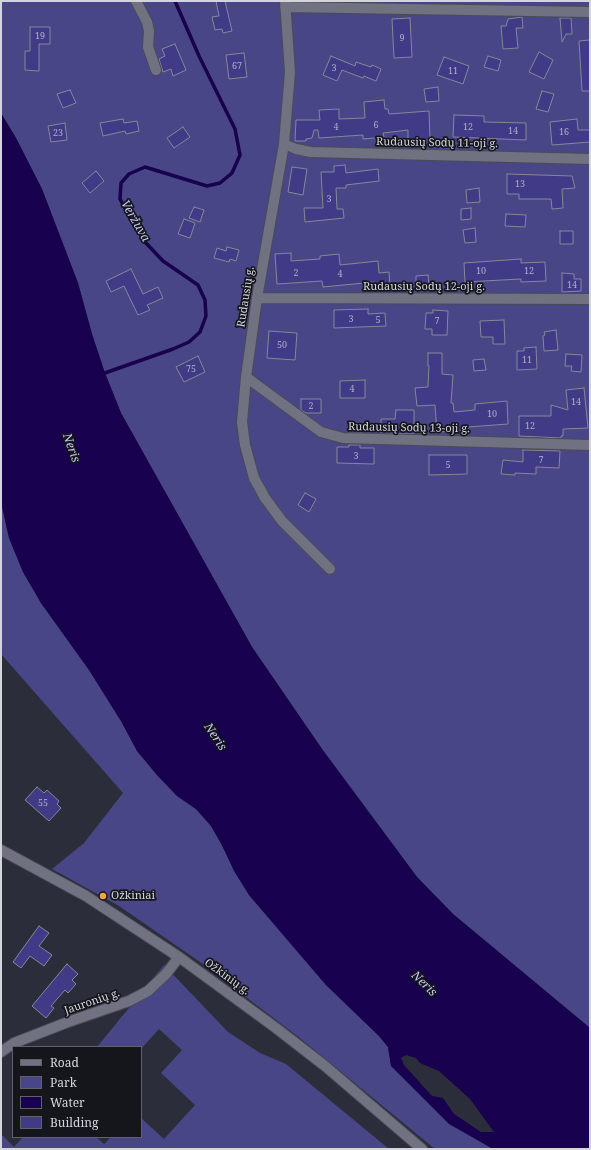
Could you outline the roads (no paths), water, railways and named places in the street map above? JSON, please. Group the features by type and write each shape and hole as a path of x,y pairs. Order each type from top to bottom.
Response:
{"street":[{"path":"136,1 150,31 148,47 156,70"},
{"path":"285,4 590,12"},
{"name":"Rudausių g.","path":"285,4 290,72 284,144 246,377 242,422 245,445 254,478 265,498 282,521 330,569"},
{"name":"Rudausių Sodų 11-oji g.","path":"284,144 296,149 311,152 590,159"},
{"name":"Rudausių Sodų 12-oji g.","path":"258,298 590,299"},
{"name":"Rudausių Sodų 13-oji g.","path":"246,377 320,432 343,438 590,444"},
{"name":"Ožkinių g.","path":"1,850 86,896 179,957 325,1066 422,1149"},
{"name":"Jauronių g.","path":"1,1052 14,1043 68,1022 129,1001 148,991 166,974 179,957"}],"water":[{"name":"Neris","path":"1,113 16,138 42,189 78,283 92,334 105,373 121,413 252,647 322,749 417,877 453,914 590,1028 590,1149 493,1149 449,1124 391,1066 388,1047 379,1036 326,985 249,895 234,871 211,826 196,809 177,796 137,751 121,721 89,670 41,603 23,572 9,538 1,502","holes":["406,1055 416,1058 420,1063 439,1071 470,1099 494,1132 481,1132 454,1114 443,1098 432,1096 404,1065 401,1058"]}],"waterway":[{"name":"Veržuva","path":"102,374 189,342 200,332 206,316 205,300 198,285 163,261 145,242 120,199 121,183 129,174 145,167 207,186 220,183 232,173 240,155 235,129 199,56 175,1"}],"place":[{"name":"Ožkiniai","path":"103,896"}]}
